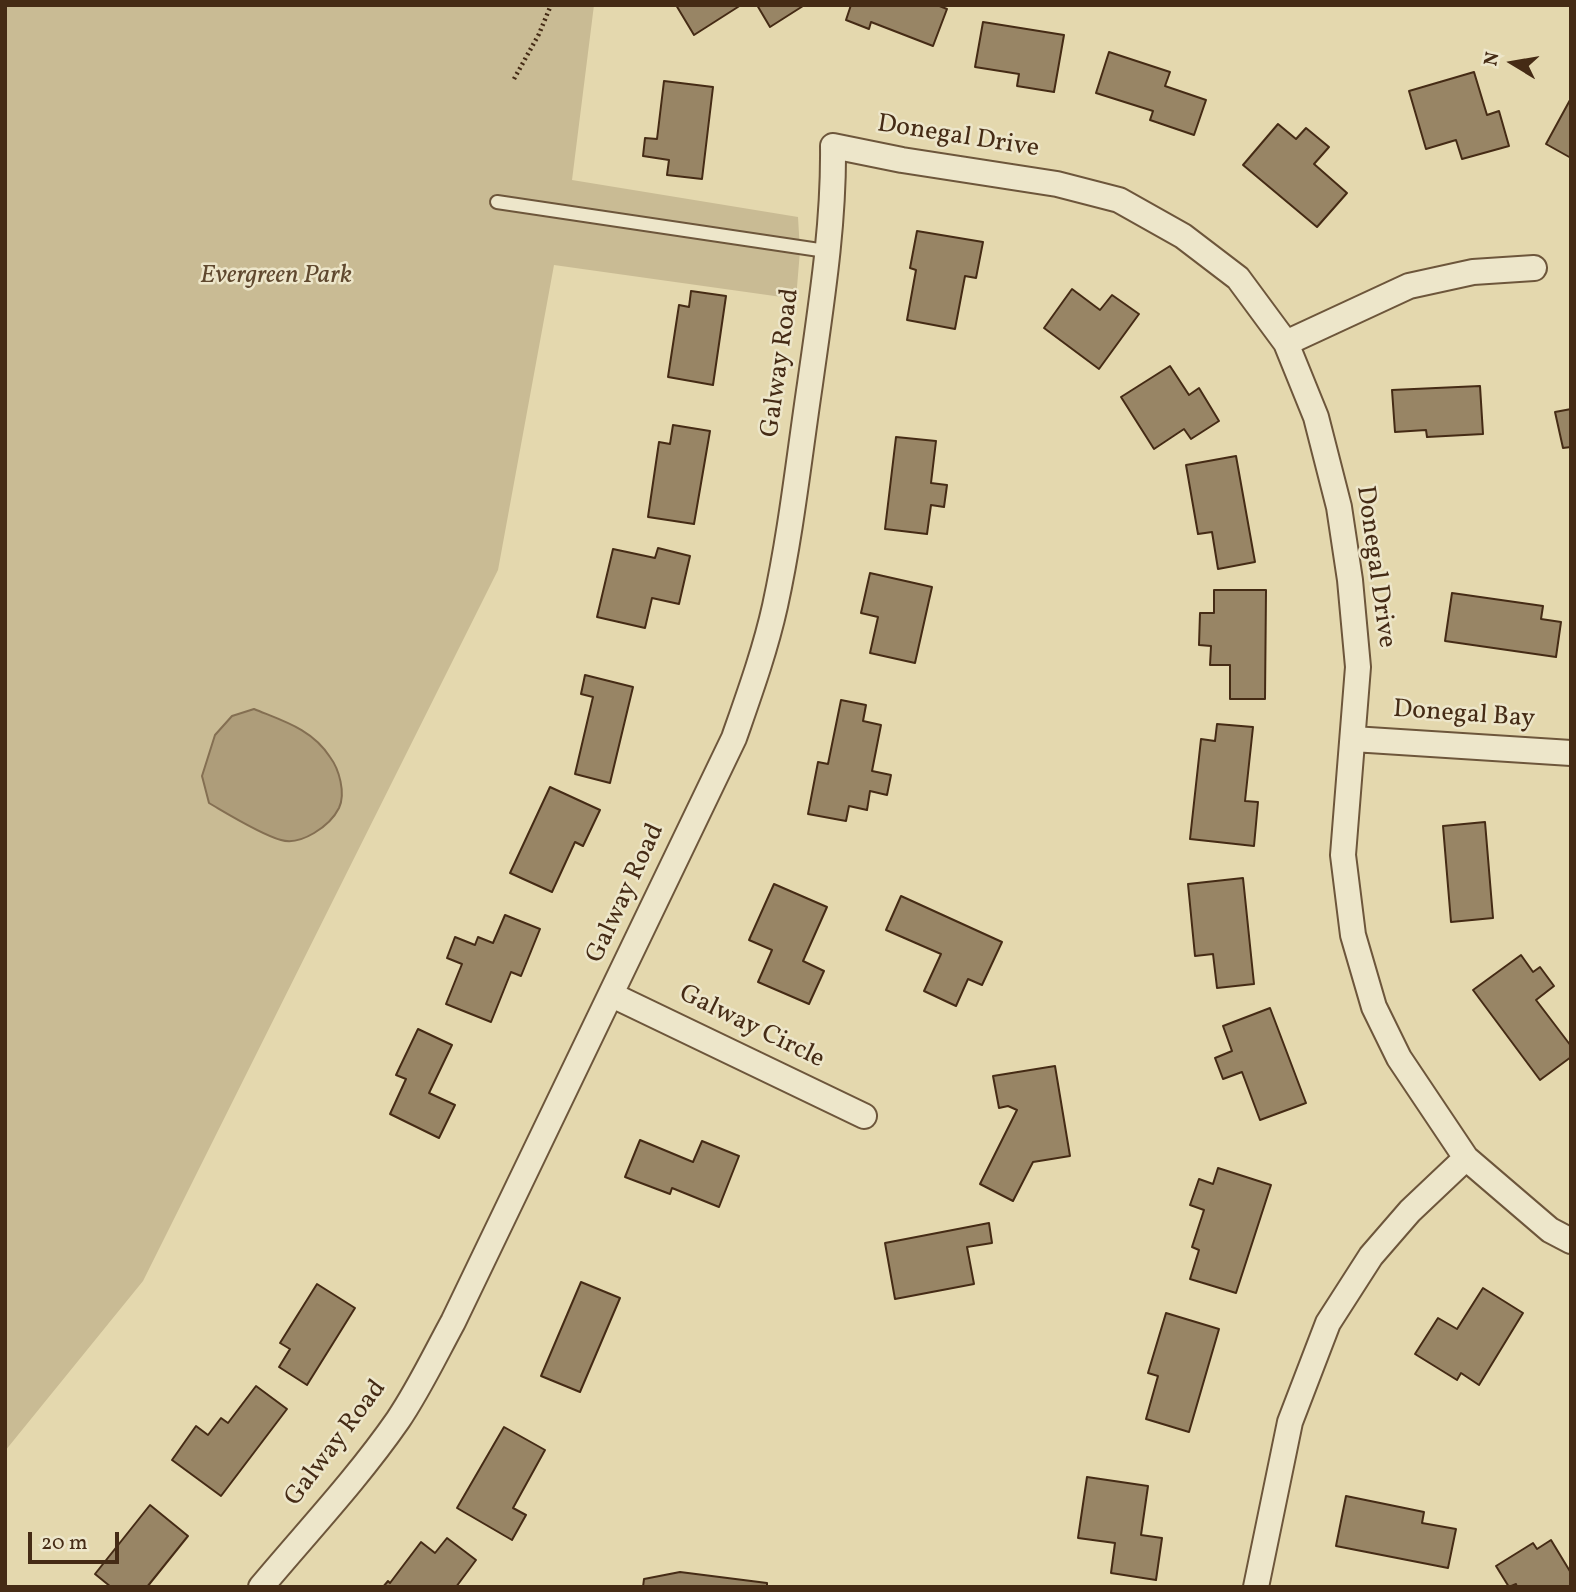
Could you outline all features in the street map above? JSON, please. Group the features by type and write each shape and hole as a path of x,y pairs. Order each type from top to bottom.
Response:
{"street":[{"name":"Galway Road","path":"261,1587 373,1454 399,1418 453,1322 734,738 775,606 791,512 834,197 833,146"},
{"name":"Donegal Drive","path":"833,146 902,160 1057,184 1119,200 1183,236 1238,278 1286,343 1316,417 1339,507 1350,580 1358,667 1343,855 1353,935 1374,1007 1399,1059 1466,1158 1550,1230 1571,1241"},
{"path":"1286,343 1409,286 1473,272 1534,268"},
{"name":"Donegal Bay","path":"1353,739 1571,752"},
{"name":"Galway Circle","path":"612,995 864,1116"},
{"path":"1256,1587 1290,1422 1328,1323 1371,1256 1410,1211 1466,1158"}],"lane":[{"path":"497,202 826,251"}],"path":[{"path":"514,79 539,34 551,5"}],"green space":[{"name":"Evergreen Park","path":"5,5 594,5 572,180 798,217 800,251 796,299 554,265 498,570 143,1281 5,1451"}],"shaded area":[{"path":"254,709 286,722 315,739 336,768 342,788 339,808 322,828 306,837 281,840 209,803 202,776 215,735 232,716"}],"building":[{"path":"676,5 741,5 694,35"},
{"path":"757,5 803,5 803,6 770,27"},
{"path":"851,5 937,5 947,9 933,46 871,22 869,29 846,20"},
{"path":"983,22 1064,35 1054,92 1017,86 1019,74 975,67"},
{"path":"1109,52 1170,72 1165,86 1206,100 1194,135 1150,120 1153,111 1096,93"},
{"path":"1474,72 1487,115 1499,111 1509,146 1462,159 1456,140 1426,149 1409,91"},
{"path":"664,81 713,87 702,179 667,175 669,160 643,156 645,138 657,139"},
{"path":"1571,101 1571,158 1546,144"},
{"path":"1278,124 1296,139 1306,128 1329,147 1314,164 1347,193 1317,227 1243,165"},
{"path":"917,231 983,242 976,278 965,276 955,329 907,320 916,270 910,268"},
{"path":"1072,289 1100,310 1112,295 1139,314 1099,369 1044,328"},
{"path":"691,291 726,296 713,385 668,377 679,305 689,307"},
{"path":"1170,366 1189,395 1199,388 1219,421 1191,439 1184,429 1154,449 1121,397"},
{"path":"1480,386 1483,434 1427,437 1426,430 1395,432 1392,390"},
{"path":"1571,409 1571,447 1563,448 1555,412"},
{"path":"673,425 710,431 694,524 648,517 659,442 670,444"},
{"path":"896,437 936,441 931,483 947,485 944,507 931,505 927,534 885,529"},
{"path":"1236,456 1255,562 1218,569 1212,532 1198,534 1186,465"},
{"path":"658,548 690,556 679,604 652,598 645,628 597,617 613,549 655,558"},
{"path":"870,573 932,587 915,663 870,653 878,617 861,613"},
{"path":"1214,590 1266,590 1265,699 1230,699 1230,665 1210,665 1211,646 1199,645 1200,613 1214,613"},
{"path":"1452,593 1543,606 1541,619 1561,622 1556,657 1445,641"},
{"path":"585,675 633,687 610,783 575,774 593,697 581,694"},
{"path":"841,700 866,705 863,721 881,725 872,771 891,775 887,795 870,791 867,810 849,806 846,821 808,814 818,762 828,764"},
{"path":"1217,724 1253,727 1245,801 1258,802 1254,846 1190,839 1201,739 1215,741"},
{"path":"550,787 600,810 583,846 575,842 552,892 510,873"},
{"path":"1485,822 1493,918 1451,922 1443,826"},
{"path":"1243,878 1254,984 1217,988 1213,954 1195,956 1188,884"},
{"path":"774,884 827,907 803,961 824,971 809,1004 758,982 772,950 749,940"},
{"path":"901,896 1002,942 982,985 968,979 956,1006 924,991 941,954 886,930"},
{"path":"505,915 540,929 521,976 511,972 491,1022 446,1004 462,964 447,958 455,937 475,945 478,937 493,943"},
{"path":"1521,955 1533,972 1540,967 1554,986 1536,1000 1571,1046 1571,1057 1540,1080 1473,990"},
{"path":"1270,1008 1306,1103 1260,1120 1242,1072 1223,1079 1215,1058 1232,1051 1223,1026"},
{"path":"418,1029 452,1045 429,1093 455,1105 439,1138 390,1114 406,1079 396,1075"},
{"path":"1055,1066 1070,1156 1033,1162 1013,1201 980,1184 1017,1110 1008,1106 999,1108 993,1076"},
{"path":"640,1140 693,1162 702,1141 739,1156 719,1207 672,1188 670,1194 625,1177"},
{"path":"1218,1168 1271,1185 1236,1293 1190,1279 1199,1250 1192,1247 1204,1210 1190,1205 1199,1179 1213,1184"},
{"path":"989,1223 992,1243 967,1247 974,1284 895,1299 885,1243"},
{"path":"581,1282 620,1298 580,1392 541,1376"},
{"path":"317,1284 355,1308 307,1385 279,1367 290,1349 280,1343"},
{"path":"1483,1288 1523,1313 1479,1385 1461,1373 1457,1380 1415,1354 1438,1318 1457,1329"},
{"path":"1166,1313 1219,1329 1189,1432 1146,1419 1158,1376 1148,1373"},
{"path":"256,1386 287,1409 221,1496 172,1460 196,1426 208,1435 221,1418 228,1423"},
{"path":"504,1427 545,1450 513,1508 526,1515 512,1540 457,1508"},
{"path":"1087,1477 1148,1486 1141,1535 1162,1538 1156,1580 1111,1573 1115,1543 1078,1538"},
{"path":"1346,1496 1424,1512 1422,1523 1456,1529 1448,1568 1336,1546"},
{"path":"150,1505 188,1536 147,1587 111,1587 95,1574"},
{"path":"447,1538 476,1560 456,1587 383,1587 388,1581 390,1583 421,1542 435,1553"},
{"path":"1551,1540 1571,1573 1571,1587 1517,1587 1516,1584 1509,1587 1496,1566 1533,1543 1537,1549"},
{"path":"680,1572 767,1583 767,1587 643,1587 644,1579"}]}
